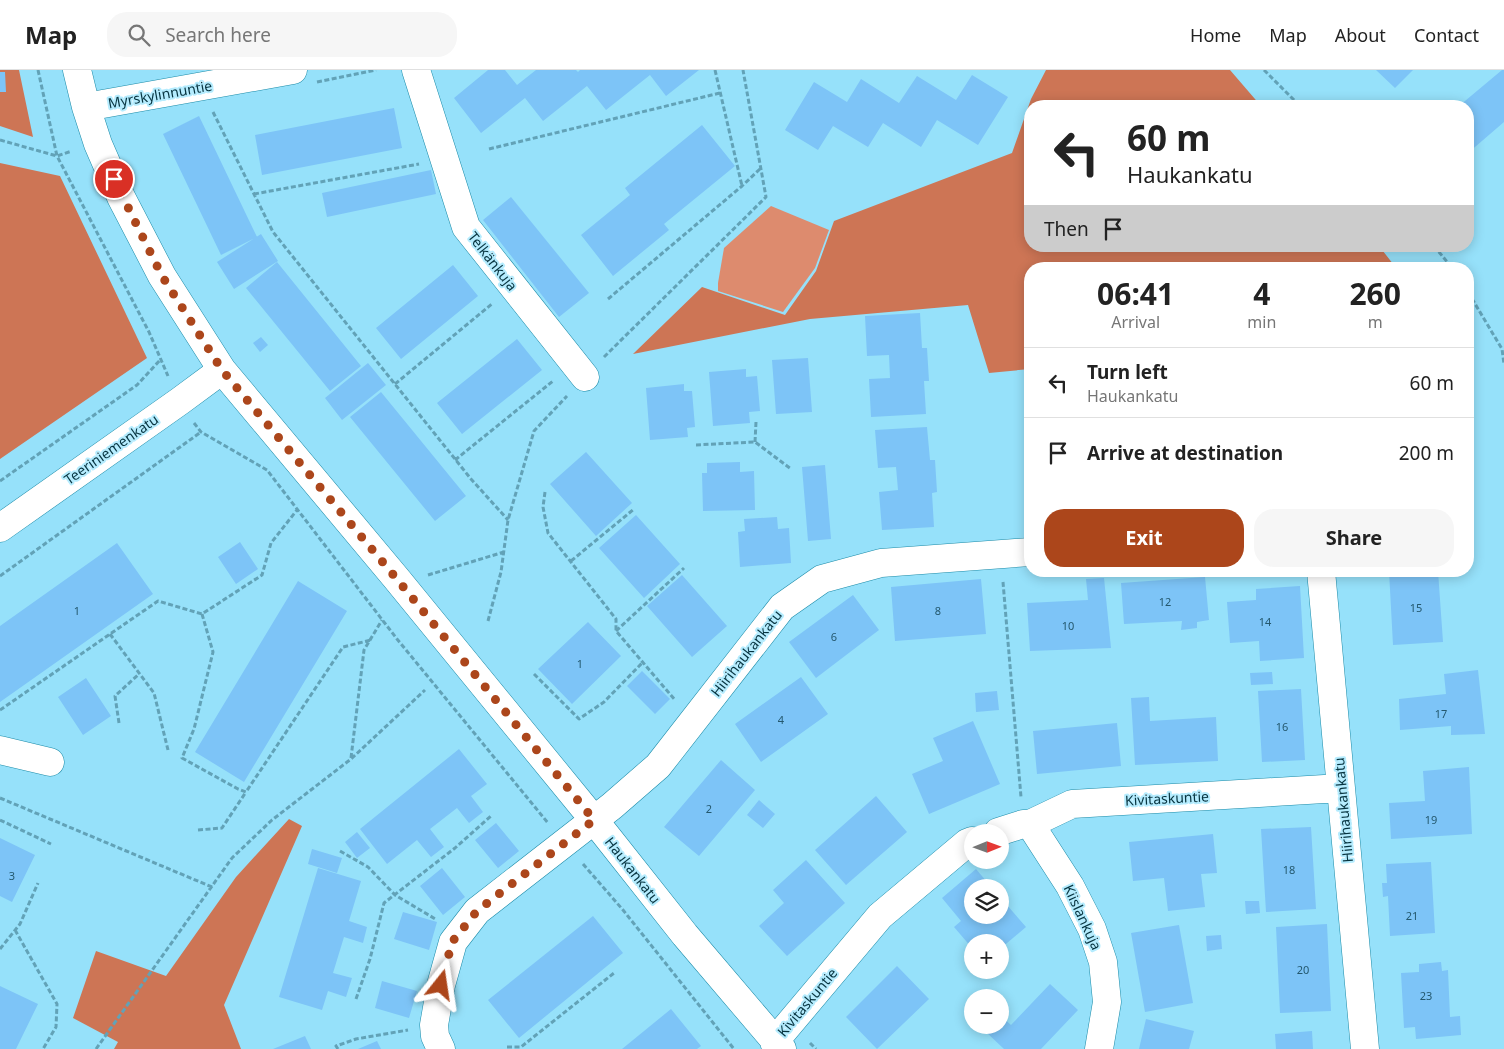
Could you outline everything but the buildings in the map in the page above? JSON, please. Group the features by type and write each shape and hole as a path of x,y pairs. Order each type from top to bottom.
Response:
{"street":[{"name":"Haukankatu","path":"77,70 98,144 121,197 162,276 222,370 396,578 594,820 685,935 778,1045"},
{"name":"Myrskylinnuntie","path":"86,107 293,70"},
{"name":"Telkänkuja","path":"416,70 466,227 585,377"},
{"name":"Teeriniemenkatu","path":"0,528 222,370"},
{"name":"Hiirihaukankatu","path":"441,1049 435,1036 434,1025 441,985 452,942 477,911 612,806 658,766 782,607 822,579 881,563 1024,552"},
{"name":"Hiirihaukankatu","path":"1323,577 1365,1049"},
{"path":"0,750 50,762"},
{"name":"Kivitaskuntie","path":"1017,827 1072,804 1341,788"},
{"name":"Kiislankuja","path":"1017,827 1070,886 1092,929 1103,962 1107,1002 1099,1049"},
{"name":"Kivitaskuntie","path":"778,1045 880,916 964,846"}],"path":[{"path":"715,70 742,186"},
{"path":"488,622 501,572 508,520 534,431 585,377 766,197 743,70"},
{"path":"1264,70 1294,100"},
{"path":"203,86 209,104 273,232 455,460 508,520"},
{"path":"490,149 720,93"},
{"path":"0,140 57,156"},
{"path":"254,194 444,159"},
{"path":"608,299 742,186 761,167"},
{"path":"1439,252 1447,262"},
{"path":"395,384 494,302"},
{"path":"1474,302 1502,349 1504,364"},
{"path":"0,481 137,385 161,359"},
{"path":"455,460 558,378"},
{"path":"755,442 756,422"},
{"path":"0,576 200,432"},
{"path":"696,445 755,442 791,469"},
{"path":"545,492 543,508 548,533 616,619 616,631 694,721"},
{"path":"571,561 634,509"},
{"path":"0,710 158,601 202,614 262,575 270,543 297,510"},
{"path":"424,576 504,552"},
{"path":"1001,554 1017,827"},
{"path":"616,631 684,568"},
{"path":"202,614 212,652 194,729 182,758 246,792"},
{"path":"351,759 364,650 382,620"},
{"path":"110,634 154,693 168,750"},
{"path":"198,830 222,828 343,647 371,640"},
{"path":"534,674 579,719 604,702 643,662"},
{"path":"120,723 115,696 140,674"},
{"path":"96,1049 232,858 272,820 351,759 424,690"},
{"path":"0,798 212,887"},
{"path":"356,999 370,959 384,904 491,816"},
{"path":"0,820 51,844"},
{"path":"340,851 368,867 395,895 444,924"},
{"path":"0,949 20,924 38,884"},
{"path":"15,930 57,1004 56,1027 43,1049"},
{"path":"507,1047 522,1048 614,973"},
{"path":"338,1049 336,1046 356,1039 416,1028"}],"shaded area":[{"path":"0,70 19,70 33,137 0,126"},
{"path":"1046,70 1230,70 1256,100 1031,100"},
{"path":"1024,119 1024,252 1384,252 1392,262 1024,262 1024,370 989,373 968,305 810,319 633,354 702,287 785,315 816,271 834,221 1012,153"},
{"path":"0,163 60,176 147,358 0,459"},
{"path":"771,206 829,230 815,268 783,312 718,291 724,248"},
{"path":"289,819 302,826 224,1005 241,1049 114,1049 118,1042 73,1018 96,951 166,976 236,877"}],"route":[{"path":"114,179 121,197 162,276 222,370 396,578 594,820 477,911 452,942 441,985"}]}
